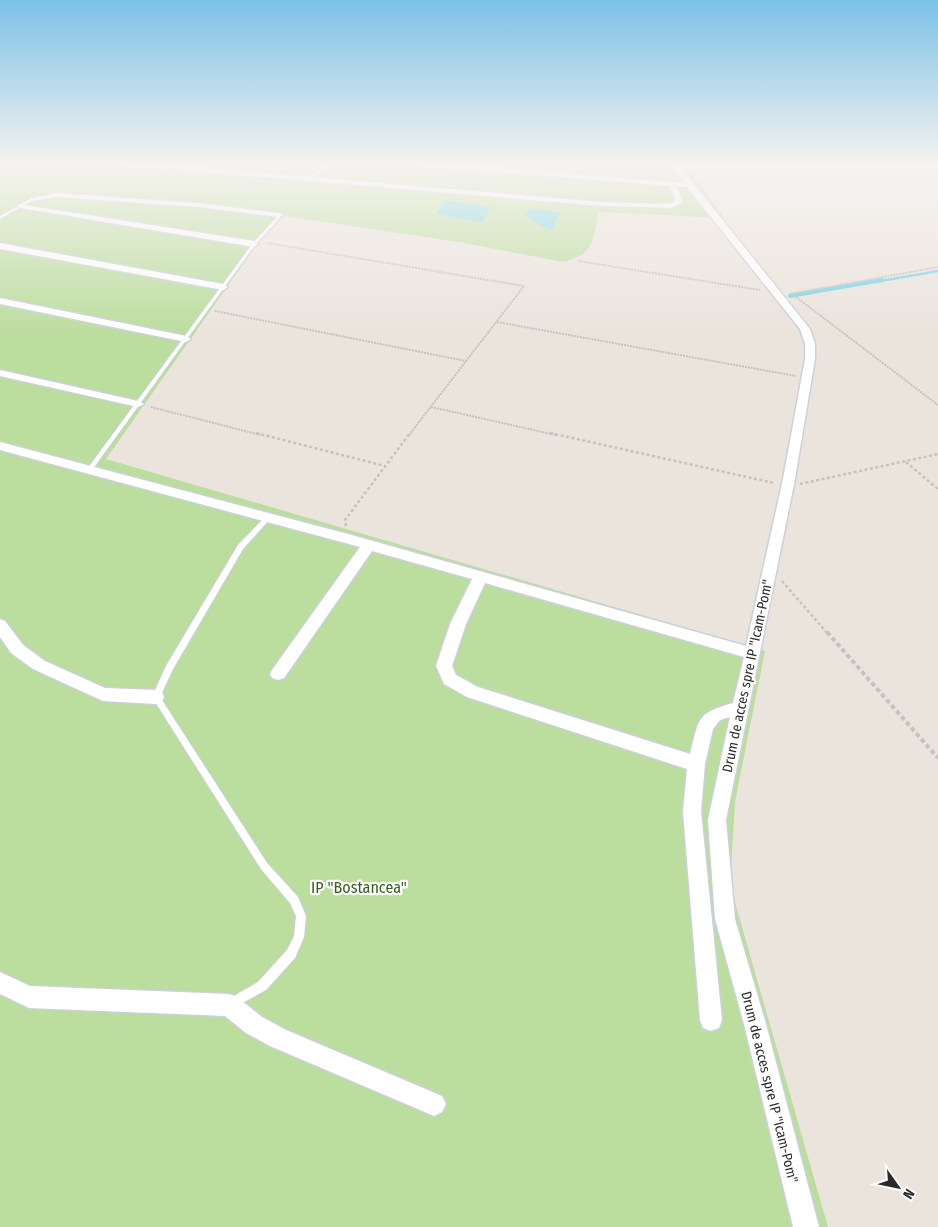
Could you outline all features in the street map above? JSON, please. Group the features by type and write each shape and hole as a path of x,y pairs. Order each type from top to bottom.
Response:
{"street":[{"path":"112,220 256,243"},
{"name":"Drum de acces spre IP \"Icam-Pom\"","path":"713,220 778,294 805,329 810,344 807,377 787,486 717,820 726,919 755,1024 806,1227"},
{"path":"0,246 223,286"},
{"path":"0,301 186,339"},
{"path":"0,373 138,404"},
{"path":"0,446 348,539 751,653"},
{"path":"278,674 369,545"},
{"path":"480,577 458,624 444,666 450,679 473,692 696,764"},
{"path":"0,625 17,649 39,665 103,694 156,697"},
{"path":"711,1020 692,811 696,764 705,727 714,715 740,708"},
{"path":"0,983 29,996 229,1004 254,1025 278,1038 434,1104"}],"lane":[{"path":"90,469 223,286 256,243 277,220"},
{"path":"229,1004 262,986 291,954 299,937 301,916 294,900 264,866 156,697 169,668 240,547 268,518"}],"path":[{"path":"256,243 524,286 356,503 345,520 348,539"},
{"path":"578,261 778,294 938,267"},
{"path":"796,297 938,405"},
{"path":"207,309 466,361"},
{"path":"497,322 807,377"},
{"path":"138,404 385,466"},
{"path":"431,407 787,486 938,454"},
{"path":"906,462 938,489"},
{"path":"770,567 938,758"}],"green space":[{"name":"IP \"Bostancea\"","path":"0,220 280,220 258,243 106,459 765,651 735,802 730,885 828,1227 0,1227"},
{"name":"IP \"Bostancea\"","path":"313,220 597,220 593,238 587,250 573,259 563,262 459,242"}],"water":[{"path":"533,220 557,220 552,230"}],"waterway":[{"path":"875,282 938,271"},
{"path":"790,296 882,280"}]}
